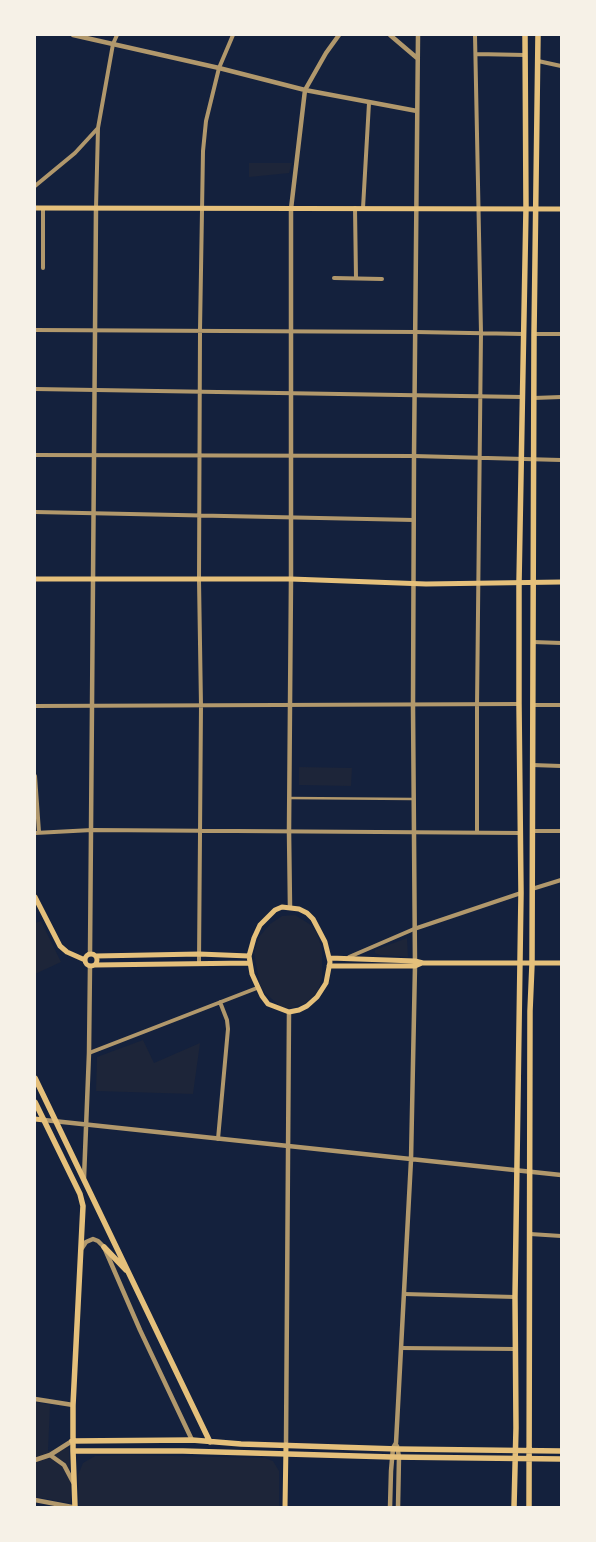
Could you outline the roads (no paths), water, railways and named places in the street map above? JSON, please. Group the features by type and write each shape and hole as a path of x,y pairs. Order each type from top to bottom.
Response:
{"main road":[{"path":"514,1507 521,894 519,582 526,208 525,35"},
{"path":"529,1507 534,334 538,35"},
{"path":"35,208 561,209"},
{"path":"35,579 291,579 414,583 561,582"},
{"path":"35,897 60,946 67,952 85,960 87,964 250,963"},
{"path":"282,907 290,907 307,913 313,919 325,942 330,958 326,982 317,997 307,1006 289,1012 268,1004 257,988 249,956 260,925 275,910 282,907"},
{"path":"85,960 90,954 96,956 199,954 249,956"},
{"path":"93,965 97,962 96,956"},
{"path":"330,958 349,957 415,963"},
{"path":"329,966 415,963 561,963"},
{"path":"35,1078 210,1442"},
{"path":"35,1102 80,1194 83,1206 73,1405 73,1507"},
{"path":"35,1119 44,1120"},
{"path":"104,1247 130,1276"},
{"path":"72,1441 192,1440 286,1445 561,1450"},
{"path":"285,1507 286,1445"},
{"path":"73,1451 183,1450 395,1457 561,1459"}],"street":[{"path":"72,35 219,68 305,90 369,103 417,110"},
{"path":"90,954 98,128 113,44 117,35"},
{"path":"199,962 201,706 199,580 200,330 204,134 219,68 233,35"},
{"path":"290,907 290,209 305,90 326,53 339,35"},
{"path":"390,35 417,58"},
{"path":"390,1507 396,1447 411,1160 415,963 413,706 418,35"},
{"path":"475,35 480,208 481,333 476,706 477,832"},
{"path":"476,54 525,55"},
{"path":"538,61 561,66"},
{"path":"363,208 369,103"},
{"path":"35,186 86,144 98,128"},
{"path":"43,208 43,268"},
{"path":"355,208 356,278"},
{"path":"334,278 382,279"},
{"path":"35,330 523,334"},
{"path":"534,334 561,334"},
{"path":"35,389 522,397"},
{"path":"534,398 561,397"},
{"path":"35,455 414,456 561,460"},
{"path":"35,512 200,517 414,520"},
{"path":"533,642 561,644"},
{"path":"35,706 476,706 519,704"},
{"path":"533,705 561,705"},
{"path":"532,765 561,766"},
{"path":"35,776 37,832 199,830 521,833"},
{"path":"290,798 413,799"},
{"path":"532,831 561,831"},
{"path":"532,890 561,880"},
{"path":"349,957 414,929 521,894"},
{"path":"84,1179 93,965"},
{"path":"89,1053 257,988"},
{"path":"218,1139 228,1029 227,1020 220,1002"},
{"path":"286,1445 289,1012"},
{"path":"44,1120 561,1175"},
{"path":"530,1234 561,1236"},
{"path":"81,1249 86,1242 93,1240 104,1247 140,1330 192,1440"},
{"path":"404,1294 515,1297"},
{"path":"400,1348 515,1349"},
{"path":"35,1399 73,1405"},
{"path":"35,1460 50,1455 72,1441"},
{"path":"50,1455 66,1468 73,1484"},
{"path":"395,1457 398,1507"},
{"path":"35,1500 73,1507"}]}
